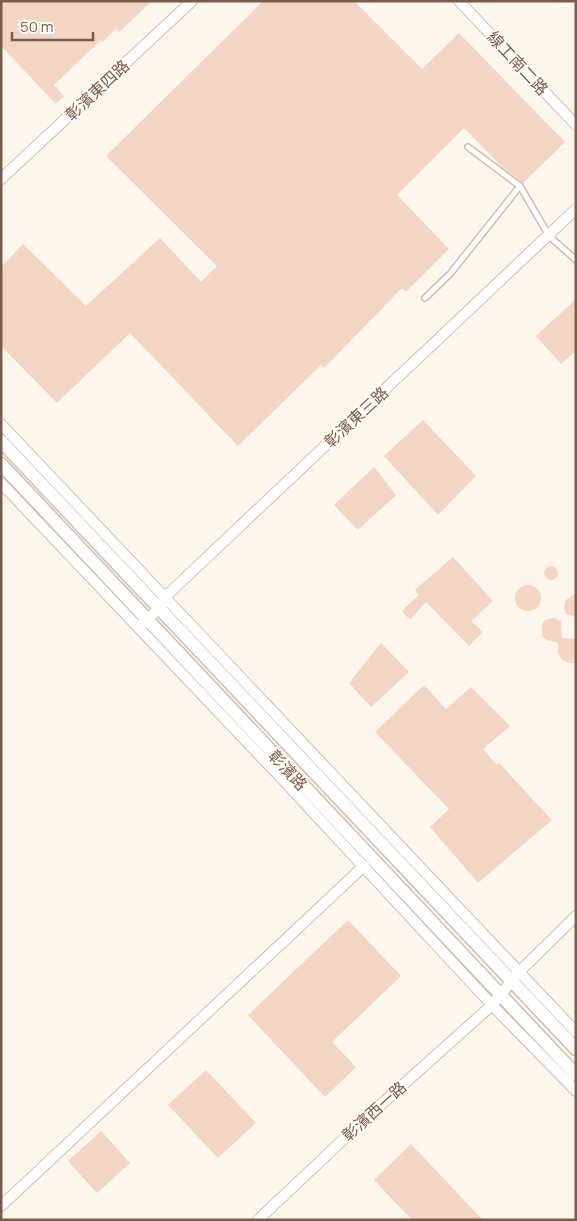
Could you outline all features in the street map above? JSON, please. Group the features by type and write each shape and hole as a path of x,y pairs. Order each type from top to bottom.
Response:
{"street":[{"name":"彰濱東四路","path":"1,179 192,1"},
{"name":"線工南二路","path":"459,1 576,125"},
{"name":"彰濱東三路","path":"143,623 162,602 576,209"},
{"name":"彰濱路","path":"1,424 162,602 516,977 576,1049"},
{"name":"彰濱路","path":"1,441 162,602"},
{"name":"彰濱路","path":"1,464 364,866 496,1000 576,1075"},
{"name":"彰濱路","path":"1,483 143,623 496,1000 576,1091"},
{"path":"1,1206 364,866"},
{"name":"彰濱西一路","path":"258,1220 366,1118 496,1000 576,916"},
{"name":"彰濱路","path":"516,977 576,1032"}],"lane":[{"path":"468,147 520,186 549,236 576,260"},
{"path":"425,298 450,274 520,186"}],"building":[{"path":"1,1 152,1 119,32 116,29 102,42 101,40 54,85 64,96 56,104 1,46"},
{"path":"263,1 354,1 422,69 459,33 565,142 523,183 502,167 464,128 397,195 449,249 406,292 402,288 324,368 321,365 238,446 130,333 57,403 1,346 1,267 23,244 86,306 160,238 201,282 217,266 106,156"},
{"path":"576,299 576,351 561,364 536,336"},
{"path":"423,420 476,476 438,515 384,456"},
{"path":"374,467 396,495 358,530 334,505"},
{"path":"453,557 493,601 471,621 483,632 469,646 426,602 410,620 402,611 419,595 415,590"},
{"path":"551,566 556,568 558,573 556,578 551,580 546,578 544,573 546,568"},
{"path":"528,585 537,589 541,598 537,607 528,611 519,607 515,598 519,589"},
{"path":"576,593 576,617 566,614 564,607 566,600"},
{"path":"554,618 561,621 562,638 576,639 576,663 562,660 558,653 558,643 547,640 542,636 542,624 545,620"},
{"path":"381,643 409,672 371,707 349,683"},
{"path":"424,685 446,709 471,687 510,726 483,749 497,765 499,763 552,820 478,883 430,827 449,809 375,732"},
{"path":"348,920 401,976 332,1042 356,1067 325,1097 248,1015"},
{"path":"206,1070 256,1123 218,1158 168,1105"},
{"path":"101,1131 130,1163 97,1193 68,1161"},
{"path":"411,1144 483,1220 412,1220 374,1180"}]}
